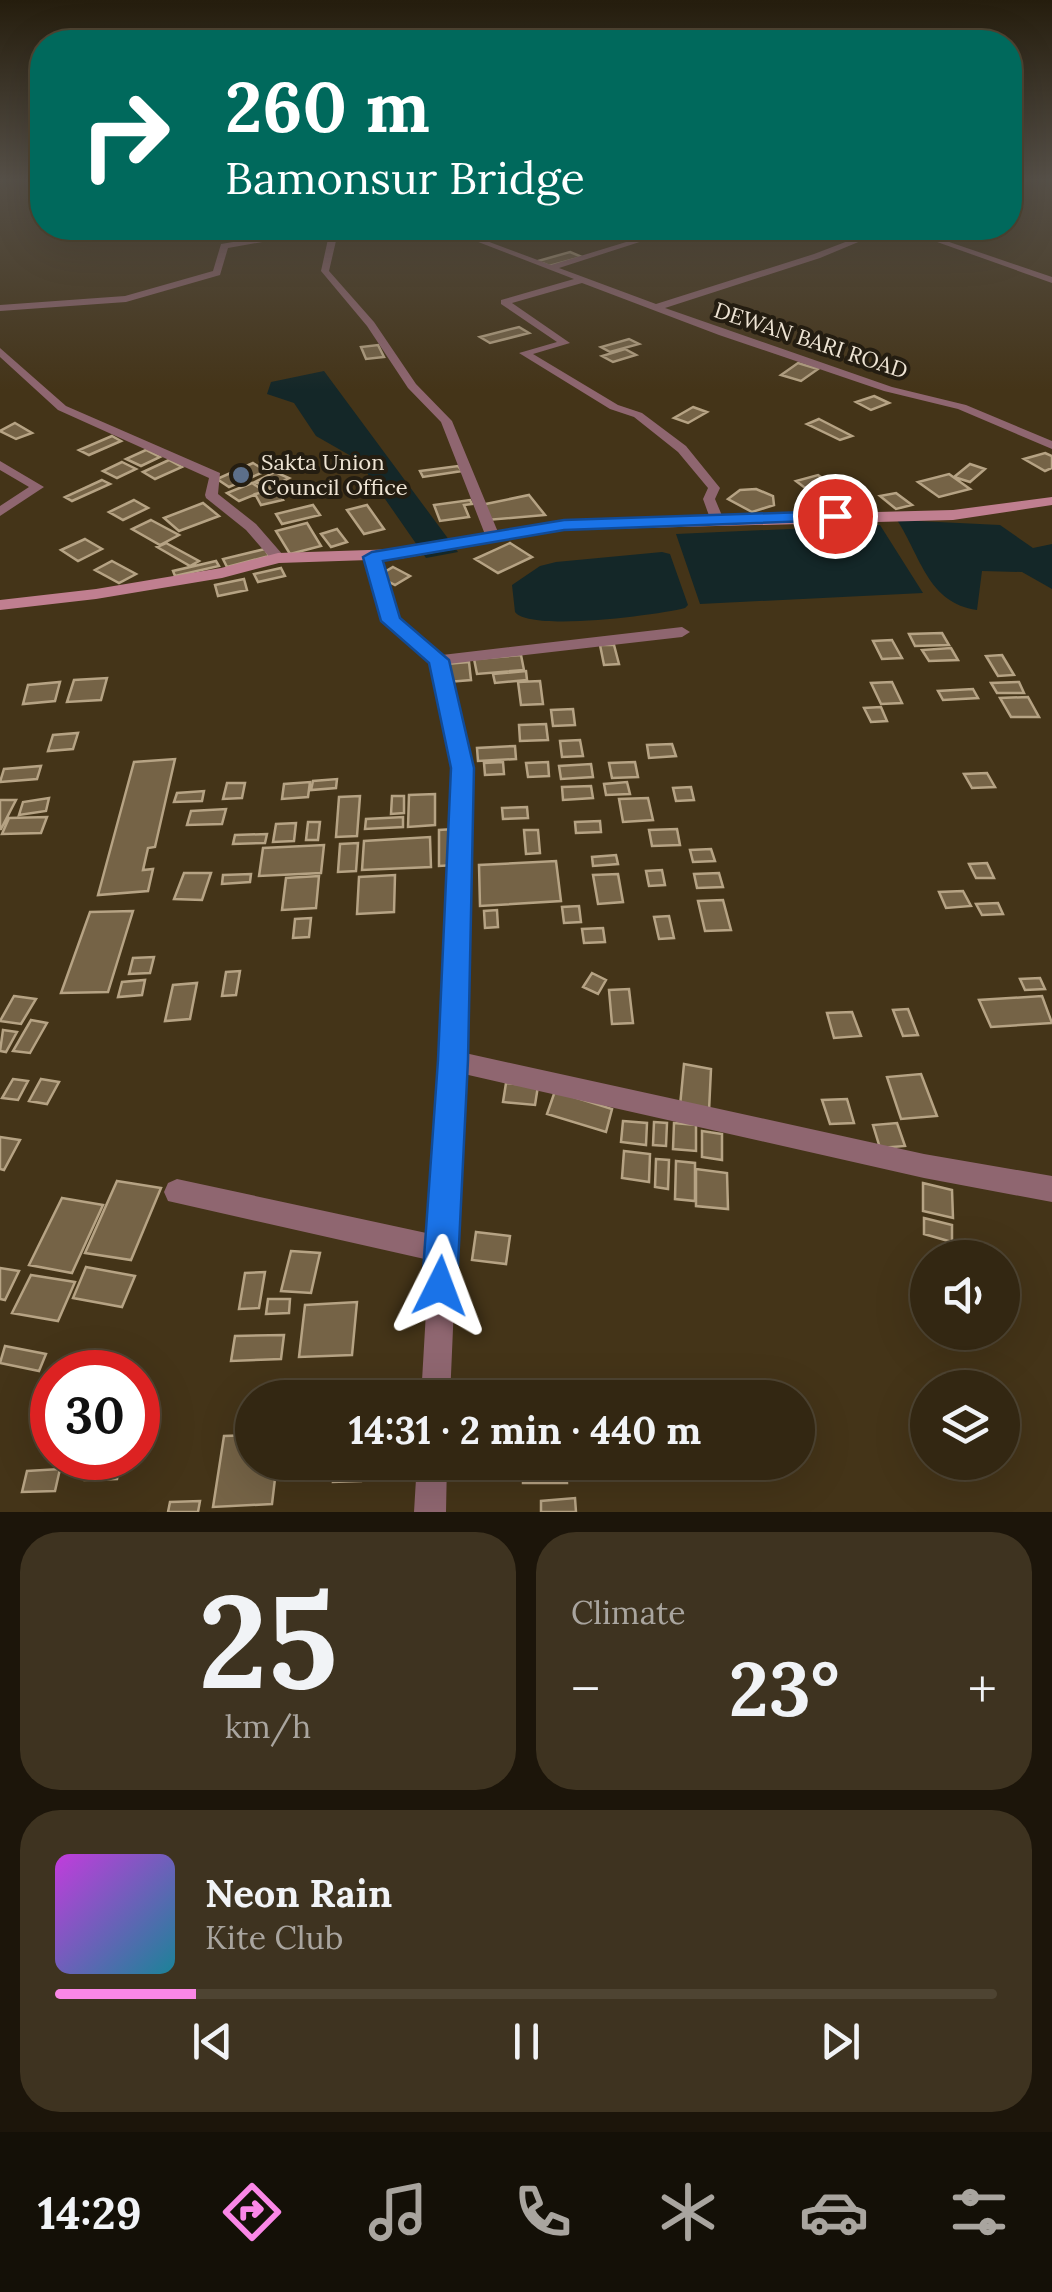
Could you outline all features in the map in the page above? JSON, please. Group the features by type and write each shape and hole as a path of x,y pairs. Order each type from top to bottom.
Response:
{"main road":[{"path":"0,605 204,576 278,558 400,554 564,525 716,518 953,515 1052,501"}],"street":[{"path":"0,308 126,299 217,273 223,249"},
{"path":"329,249 325,272 370,324 412,386 446,421 487,538"},
{"name":"DEWAN BARI ROAD","path":"501,249 654,308 888,388 962,407 1049,440"},
{"path":"548,268 612,249"},
{"path":"654,308 837,249"},
{"path":"961,249 1052,280"},
{"path":"586,279 504,302 564,343 524,353 614,407 638,415 682,450 714,488 708,500 716,518"},
{"path":"0,351 62,408 216,476 212,495 252,527 278,558"},
{"path":"0,465 38,488 0,512"},
{"path":"372,557 391,621 439,660 462,768 453,1060 436,1380"},
{"path":"439,660 682,632"},
{"path":"453,1060 924,1166 1052,1188"},
{"path":"177,1192 442,1249"},
{"path":"430,1512 431,1480"}],"water":[{"path":"324,371 458,552 426,558 358,460 316,436 294,403 267,394 271,382"},
{"path":"897,520 1000,525 1033,548 1052,544 1052,589 1022,572 982,571 977,610 960,606 936,588"},
{"path":"880,525 923,593 700,604 676,534"},
{"path":"670,554 688,605 685,608 623,618 568,621 526,618 515,612 512,585 540,566"}],"building":[{"path":"570,252 582,257 549,266 538,261"},
{"path":"519,327 529,333 490,343 480,337"},
{"path":"629,339 639,344 610,352 601,347"},
{"path":"378,345 384,357 366,359 361,347"},
{"path":"625,349 636,355 613,362 602,356"},
{"path":"798,363 818,369 801,381 781,375"},
{"path":"874,396 889,403 871,410 856,402"},
{"path":"693,407 707,412 688,423 674,418"},
{"path":"819,419 852,436 840,440 807,424"},
{"path":"15,423 32,433 16,439 0,431"},
{"path":"112,436 121,441 89,455 79,450"},
{"path":"146,450 160,457 141,466 126,459"},
{"path":"1045,453 1052,456 1052,468 1045,471 1024,459"},
{"path":"169,460 182,467 155,479 143,472"},
{"path":"122,462 136,469 117,478 103,471"},
{"name":"Sakta Union Council Office","path":"253,463 266,471 229,487 217,479"},
{"path":"970,464 985,469 970,482 954,477"},
{"path":"458,466 462,471 423,477 420,471"},
{"path":"275,472 289,478 269,488 255,482"},
{"path":"949,474 970,489 939,497 918,482"},
{"path":"818,475 836,488 813,494 796,481"},
{"path":"102,480 110,484 72,501 65,497"},
{"path":"252,483 264,491 239,501 227,493"},
{"path":"276,489 283,500 261,505 255,494"},
{"path":"756,489 773,496 774,505 752,512 728,499 740,490"},
{"path":"896,493 912,505 896,509 880,496"},
{"path":"529,495 545,515 487,520 481,505"},
{"path":"134,500 148,508 123,520 109,512"},
{"path":"470,500 472,504 464,505 469,517 440,521 434,505"},
{"path":"203,503 219,516 179,531 164,518"},
{"path":"313,505 320,515 282,524 276,514"},
{"path":"367,505 384,529 364,534 347,510"},
{"path":"151,520 179,535 160,545 132,529"},
{"path":"307,523 321,546 290,554 276,531"},
{"path":"337,529 347,542 331,547 321,534"},
{"path":"85,539 102,549 78,561 61,550"},
{"path":"166,543 199,561 190,566 157,547"},
{"path":"510,543 532,557 498,573 475,559"},
{"path":"265,549 269,556 227,567 223,559"},
{"path":"112,561 136,574 119,583 95,570"},
{"path":"216,561 219,566 175,576 173,571"},
{"path":"393,567 410,576 395,585 378,576"},
{"path":"281,568 285,576 258,582 254,574"},
{"path":"244,579 247,590 218,596 215,585"},
{"path":"942,633 949,645 915,646 909,634"},
{"path":"892,640 902,658 882,659 873,641"},
{"path":"600,645 614,645 619,664 604,665"},
{"path":"951,648 958,660 929,661 922,650"},
{"path":"521,655 524,670 477,674 474,659"},
{"path":"1002,655 1014,675 998,676 986,656"},
{"path":"469,662 471,680 448,682 446,664"},
{"path":"526,671 527,680 495,683 493,674"},
{"path":"107,678 101,700 67,702 74,680"},
{"path":"540,681 543,704 521,705 518,682"},
{"path":"60,682 55,701 23,704 28,685"},
{"path":"892,682 902,703 881,704 871,683"},
{"path":"1019,682 1024,693 997,693 991,683"},
{"path":"973,689 978,698 943,700 938,691"},
{"path":"1028,697 1039,717 1011,717 1000,698"},
{"path":"881,707 887,721 871,722 864,708"},
{"path":"573,709 575,725 553,726 551,710"},
{"path":"546,724 548,740 520,741 519,725"},
{"path":"78,733 73,749 48,751 53,735"},
{"path":"580,740 583,756 562,757 560,741"},
{"path":"672,744 676,756 649,758 647,745"},
{"path":"515,746 516,759 478,761 477,748"},
{"path":"175,759 155,847 148,848 143,870 153,869 148,891 98,895 134,762"},
{"path":"503,762 504,774 485,775 484,763"},
{"path":"548,762 549,776 528,777 526,763"},
{"path":"635,762 638,777 612,778 609,763"},
{"path":"591,764 593,777 561,779 559,766"},
{"path":"41,766 37,779 0,782 4,769"},
{"path":"987,773 995,787 972,788 964,774"},
{"path":"337,779 336,788 311,790 313,781"},
{"path":"310,782 308,797 282,799 284,784"},
{"path":"627,782 630,794 606,795 604,784"},
{"path":"227,783 245,783 242,798 223,799"},
{"path":"591,786 593,798 563,800 562,787"},
{"path":"691,787 694,800 676,801 673,788"},
{"path":"204,791 202,801 174,802 177,793"},
{"path":"435,794 435,825 408,827 409,795"},
{"path":"360,796 357,836 336,837 339,797"},
{"path":"392,796 404,796 404,813 391,814"},
{"path":"49,798 46,811 19,815 23,802"},
{"path":"648,798 653,820 623,822 619,799"},
{"path":"0,800 16,800 1,829 0,829"},
{"path":"527,807 528,818 503,819 502,808"},
{"path":"226,809 222,824 187,825 191,811"},
{"path":"47,817 41,833 2,834 9,818"},
{"path":"403,817 403,827 365,829 366,819"},
{"path":"600,821 601,832 576,833 575,822"},
{"path":"308,822 320,822 318,840 306,840"},
{"path":"296,823 294,841 273,842 276,824"},
{"path":"454,829 455,865 439,866 439,830"},
{"path":"677,829 680,845 652,846 649,830"},
{"path":"524,830 538,830 540,853 526,854"},
{"path":"267,834 265,843 233,844 235,835"},
{"path":"430,837 431,867 362,870 364,841"},
{"path":"358,843 356,871 338,872 340,844"},
{"path":"324,845 321,873 259,876 263,848"},
{"path":"711,849 715,861 693,862 690,850"},
{"path":"616,855 618,864 593,866 592,857"},
{"path":"556,861 561,901 480,906 479,865"},
{"path":"987,863 994,878 976,878 969,864"},
{"path":"662,870 665,885 649,886 646,871"},
{"path":"184,873 211,873 202,900 174,899"},
{"path":"719,873 723,887 697,888 694,874"},
{"path":"251,874 250,882 222,884 223,875"},
{"path":"618,874 623,902 598,904 593,875"},
{"path":"395,875 394,912 357,914 359,877"},
{"path":"319,876 316,908 282,910 286,878"},
{"path":"963,891 971,906 946,908 939,892"},
{"path":"723,900 731,930 705,931 698,901"},
{"path":"998,903 1003,914 982,915 976,904"},
{"path":"579,906 581,922 564,923 562,907"},
{"path":"497,910 498,927 485,928 484,911"},
{"path":"133,911 108,992 61,993 90,912"},
{"path":"669,916 674,938 659,939 654,917"},
{"path":"311,918 309,937 293,938 295,919"},
{"path":"603,928 605,942 584,943 582,929"},
{"path":"154,957 150,973 129,974 133,958"},
{"path":"240,971 236,995 222,996 226,972"},
{"path":"592,973 606,980 598,994 583,987"},
{"path":"1040,978 1045,989 1025,990 1020,979"},
{"path":"145,980 142,995 118,997 122,982"},
{"path":"197,983 190,1019 165,1021 173,985"},
{"path":"629,989 633,1023 612,1024 609,990"},
{"path":"14,996 36,999 21,1024 0,1021"},
{"path":"1042,996 1052,1023 991,1027 979,1000"},
{"path":"908,1009 918,1035 903,1036 893,1010"},
{"path":"852,1012 861,1036 834,1038 827,1013"},
{"path":"31,1020 47,1023 30,1053 13,1051"},
{"path":"3,1030 17,1032 6,1052 0,1051"},
{"path":"684,1064 711,1069 709,1111 680,1106"},
{"path":"921,1074 937,1116 901,1119 887,1077"},
{"path":"13,1079 28,1081 18,1100 2,1098"},
{"path":"41,1079 59,1082 47,1104 29,1101"},
{"path":"506,1083 538,1086 535,1105 503,1102"},
{"path":"555,1091 612,1109 606,1132 547,1114"},
{"path":"847,1099 854,1123 830,1124 822,1100"},
{"path":"623,1121 647,1123 646,1145 621,1142"},
{"path":"654,1122 667,1123 666,1146 653,1145"},
{"path":"674,1123 696,1125 696,1151 673,1149"},
{"path":"897,1123 905,1146 880,1148 873,1125"},
{"path":"702,1131 722,1134 722,1160 702,1157"},
{"path":"0,1137 20,1140 4,1170 0,1169"},
{"path":"624,1151 650,1154 649,1182 622,1178"},
{"path":"656,1159 669,1160 668,1189 655,1187"},
{"path":"676,1161 695,1163 695,1201 675,1199"},
{"path":"696,1169 727,1173 728,1209 696,1206"},
{"path":"117,1181 161,1188 131,1260 85,1253"},
{"path":"923,1183 952,1190 953,1218 923,1211"},
{"path":"62,1198 103,1205 72,1273 29,1265"},
{"path":"924,1218 952,1225 952,1240 924,1234"},
{"path":"476,1232 510,1236 506,1264 472,1260"},
{"path":"291,1251 320,1253 311,1293 281,1291"},
{"path":"86,1267 135,1276 122,1307 73,1298"},
{"path":"0,1268 19,1271 5,1300 0,1299"},
{"path":"265,1272 259,1308 239,1309 245,1273"},
{"path":"31,1275 75,1282 58,1321 12,1313"},
{"path":"268,1299 290,1299 289,1313 266,1314"},
{"path":"357,1302 352,1355 299,1357 305,1305"},
{"path":"284,1335 281,1359 231,1361 235,1336"},
{"path":"5,1346 30,1351 30,1369 0,1363"},
{"path":"224,1436 235,1436 235,1480 275,1480 272,1504 213,1507"},
{"path":"27,1471 30,1480 58,1480 55,1491 22,1492"},
{"path":"567,1480 567,1483 523,1483"},
{"path":"575,1498 576,1512 541,1512 541,1501"},
{"path":"200,1501 198,1512 168,1512 170,1502"}],"place":[{"name":"Sakta Union Council Office","path":"241,475"}],"route":[{"path":"440,1286 453,1060 462,768 439,660 391,621 372,557 564,525 835,516"}]}
